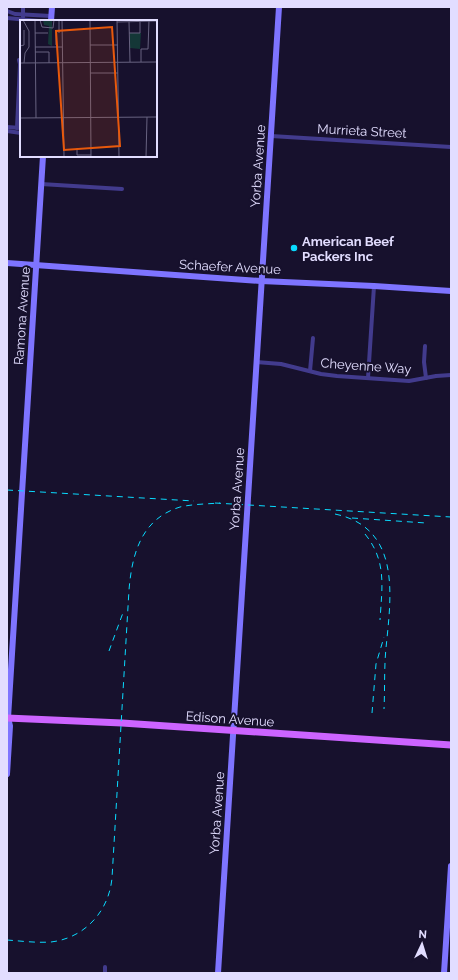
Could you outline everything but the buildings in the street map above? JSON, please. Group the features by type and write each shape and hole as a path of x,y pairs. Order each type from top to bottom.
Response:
{"main road":[{"name":"Edison Avenue","path":"7,718 122,723 234,732 451,745"}],"street":[{"path":"7,18 23,20 24,7"},
{"path":"7,12 51,18 52,7"},
{"name":"Yorba Avenue","path":"218,973 279,7"},
{"path":"7,127 19,128 19,60"},
{"path":"7,131 20,132"},
{"name":"Murrieta Street","path":"271,136 451,147"},
{"name":"Ramona Avenue","path":"7,774 10,726 7,718 43,157"},
{"path":"41,184 122,189"},
{"name":"Schaefer Avenue","path":"7,263 261,281 451,291"},
{"path":"368,378 374,286"},
{"path":"310,371 313,338"},
{"path":"425,346 424,362 426,378"},
{"name":"Cheyenne Way","path":"256,362 281,364 333,376 409,381 451,375"},
{"path":"444,973 451,866"},
{"path":"105,967 105,973"}],"railway":[{"path":"7,490 194,501"},
{"path":"215,503 451,517"},
{"path":"7,940 51,942 74,935 93,921 106,901 112,878 129,590 130,577 136,551 148,529 156,520 167,513 185,506 220,503"},
{"path":"335,514 357,522 372,534 382,549 388,567 390,608 385,656 384,709"},
{"path":"352,518 426,523"},
{"path":"365,534 377,554 382,575 380,620"},
{"path":"109,651 124,610"},
{"path":"372,713 376,664 384,637"}],"place":[{"name":"American Beef Packers Inc","path":"294,248"}]}
